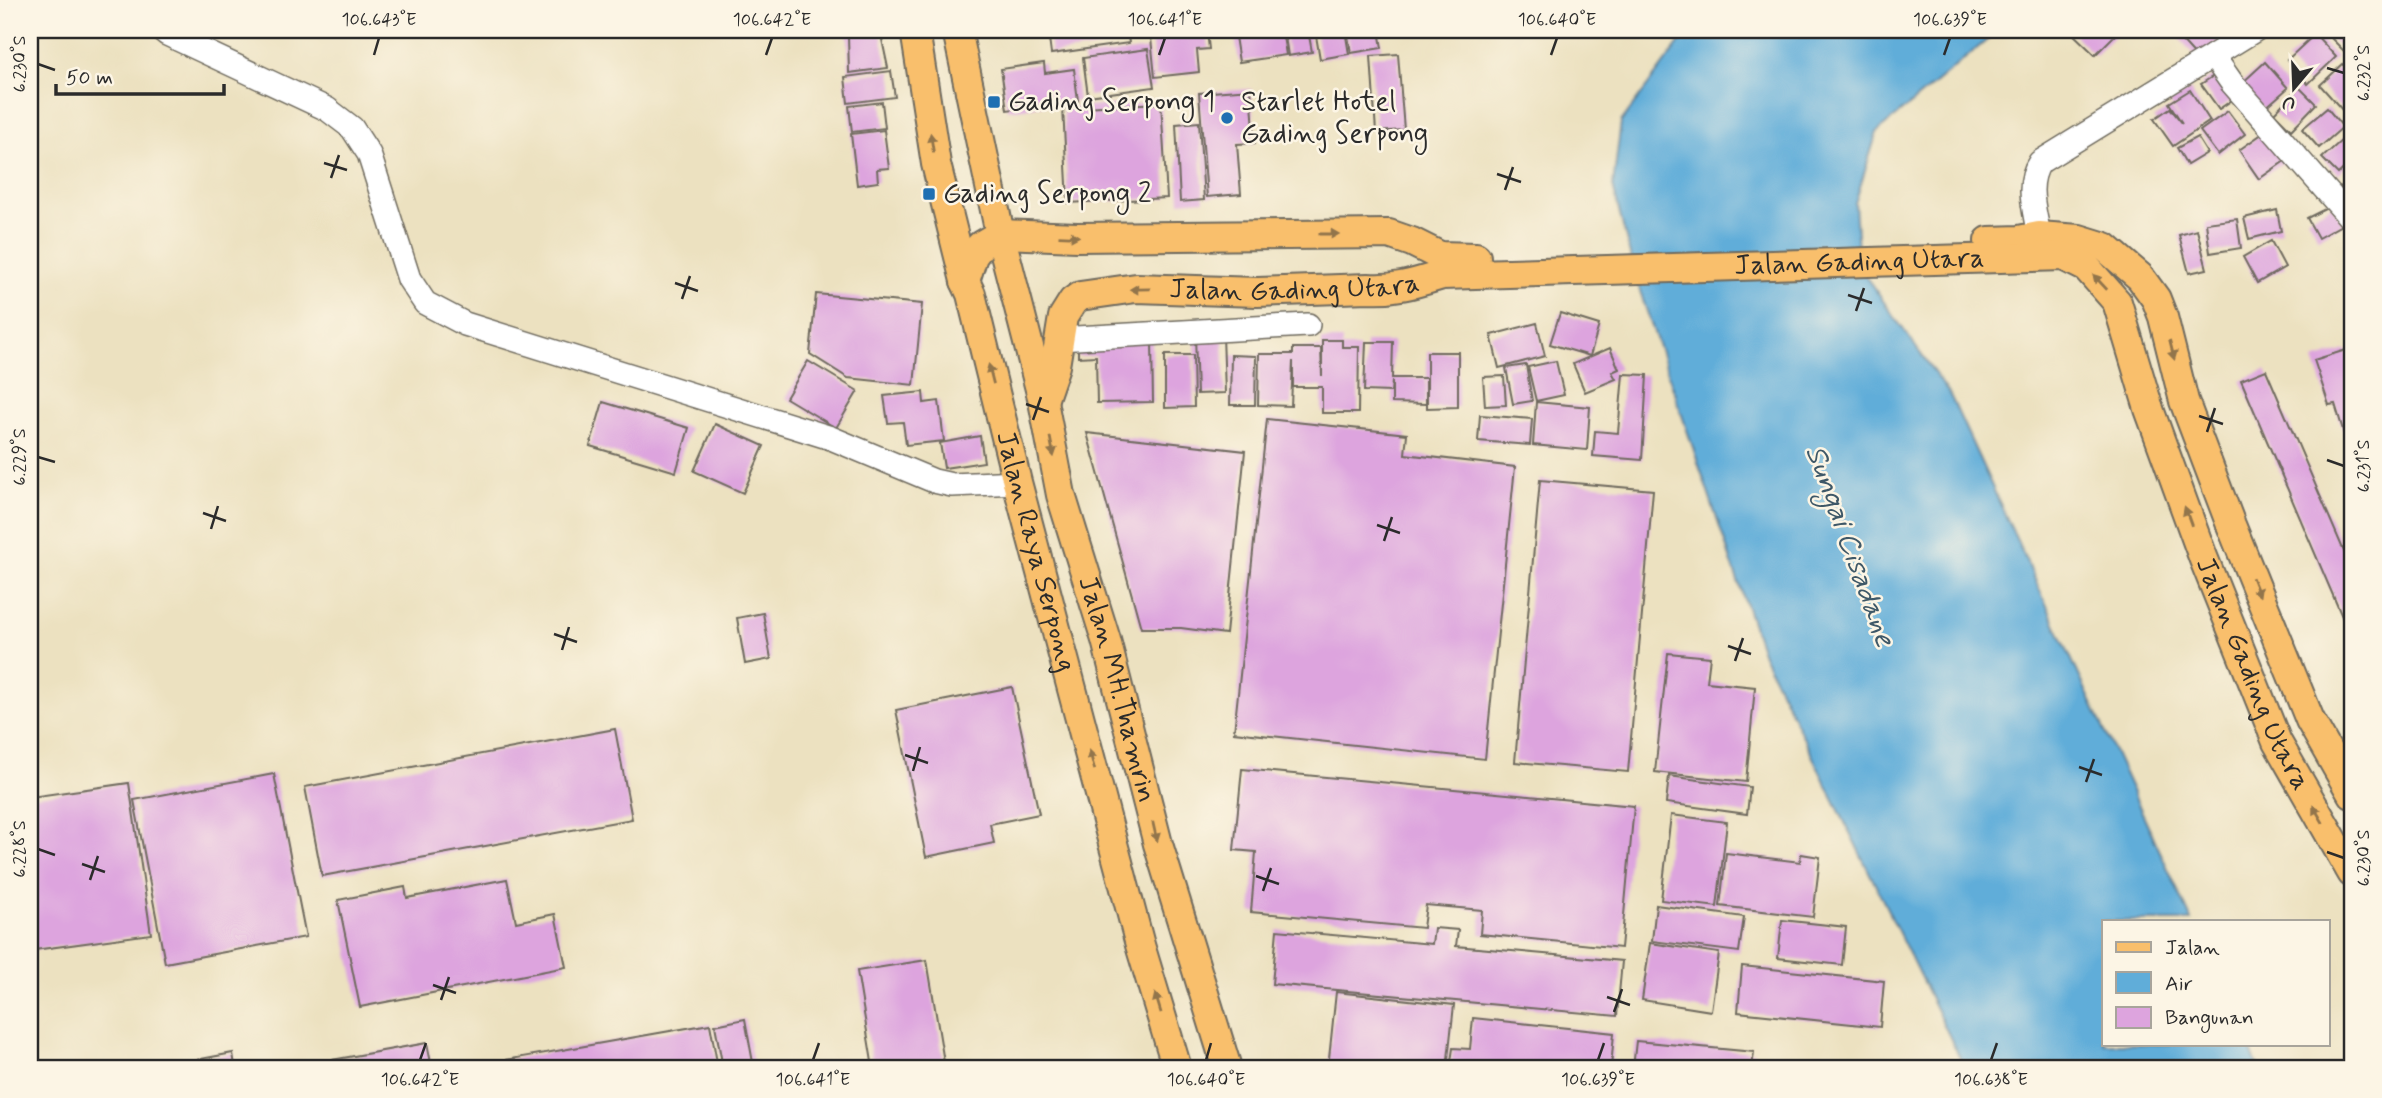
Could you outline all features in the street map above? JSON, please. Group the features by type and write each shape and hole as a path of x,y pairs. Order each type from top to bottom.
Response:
{"main road":[{"name":"Jalan Raya Serpong","path":"915,30 936,164 965,281 983,339 1017,482 1140,945 1177,1068"},
{"path":"957,30 1000,234 981,246 973,256 965,281"},
{"name":"Jalan Gading Utara","path":"1000,234 1077,237 1389,234 1440,256 1483,266"},
{"name":"Jalan MH.Thamrin","path":"1000,234 1043,401 1061,495 1106,640 1158,844 1227,1068"},
{"name":"Jalan Gading Utara","path":"1043,401 1055,366 1063,317 1073,300 1087,294 1136,288 1257,292 1368,288 1386,290 1403,288 1442,275 1483,266 2022,245 2079,239 2105,247 2121,258 2140,277 2156,299 2184,401 2231,525 2310,720 2352,794"},
{"name":"Jalan Gading Utara","path":"2022,245 2040,256 2063,256 2081,265 2095,275 2118,302 2154,422 2203,557 2277,741 2352,873"},
{"path":"2127,327 2163,317"}],"street":[{"path":"162,30 327,109 352,128 369,154 409,279 425,303 465,324 831,438 934,481 952,485 1017,482"},
{"path":"2022,245 2032,176 2040,162 2255,30"},
{"path":"2213,55 2232,83 2352,220"},
{"path":"1058,339 1308,325"}],"water":[{"name":"Sungai Cisadane","path":"1689,30 1999,30 1877,132 1855,203 1859,267 1950,395 2192,920 2102,920 2102,1046 2249,1046 2259,1068 1965,1068 1763,655 1636,279 1613,186 1621,122"}],"building":[{"path":"832,30 880,30 888,68 849,73 848,36"},
{"path":"1048,30 1127,30 1129,43 1051,54"},
{"path":"1234,30 1282,30 1286,55 1239,62"},
{"path":"1284,30 1308,30 1312,52 1288,56"},
{"path":"1315,30 1345,30 1349,54 1320,59"},
{"path":"1347,30 1379,30 1382,48 1351,53"},
{"path":"2069,30 2112,30 2116,34 2095,55"},
{"path":"2188,30 2224,30 2228,34 2199,60 2179,38"},
{"path":"2323,30 2352,30 2352,59"},
{"path":"1207,32 1209,49 1197,50 1199,72 1155,77 1151,38"},
{"path":"2315,34 2336,57 2308,84 2287,60"},
{"path":"1148,49 1154,87 1088,96 1083,58"},
{"path":"1398,54 1404,130 1376,132 1371,56"},
{"path":"2265,62 2288,88 2264,109 2241,84"},
{"path":"1044,63 1045,73 1074,69 1078,101 1007,110 1001,69"},
{"path":"2343,64 2352,74 2352,121 2320,85"},
{"path":"891,71 895,97 848,103 845,77"},
{"path":"2218,73 2235,98 2219,109 2201,84"},
{"path":"2299,87 2316,104 2291,130 2274,113"},
{"name":"Starlet Hotel Gading Serpong","path":"1251,89 1255,143 1237,144 1241,194 1207,197 1199,93"},
{"path":"2190,90 2210,121 2173,146 2154,119 2170,108 2182,123 2169,103"},
{"path":"882,102 885,128 852,132 849,106"},
{"path":"1161,103 1167,198 1068,203 1063,108"},
{"path":"2327,108 2343,127 2319,148 2302,129"},
{"path":"2228,111 2245,134 2218,155 2200,131"},
{"path":"1199,122 1204,200 1180,202 1176,124"},
{"path":"2269,129 2289,158 2259,179 2239,150"},
{"path":"884,130 889,168 877,169 878,182 857,185 851,134"},
{"path":"2352,131 2352,161 2338,174 2322,158"},
{"path":"2197,137 2207,153 2187,165 2177,148"},
{"path":"2352,179 2352,206 2340,187"},
{"path":"2333,205 2343,224 2318,238 2307,218"},
{"path":"2277,210 2281,231 2249,239 2244,218"},
{"path":"2237,219 2241,248 2210,253 2206,223"},
{"path":"2197,230 2207,269 2189,273 2179,235"},
{"path":"2271,241 2285,267 2257,283 2243,257"},
{"path":"816,294 922,304 914,385 848,378 810,354"},
{"path":"1560,313 1599,325 1590,356 1550,344"},
{"path":"1537,323 1545,356 1499,368 1491,335"},
{"path":"1195,335 1223,335 1225,393 1197,394"},
{"path":"1322,340 1342,340 1342,347 1359,347 1358,413 1322,413 1322,387 1293,387 1293,361 1291,406 1258,405 1259,354 1293,354 1293,348 1321,348 1322,376"},
{"path":"1152,341 1153,402 1097,403 1096,356 1078,357 1078,342"},
{"path":"1366,342 1393,342 1392,378 1426,378 1426,404 1392,403 1392,381 1391,392 1364,391"},
{"path":"1610,348 1619,369 1612,372 1616,379 1585,392 1573,364"},
{"path":"2346,350 2352,368 2352,460 2335,404 2329,405 2314,360"},
{"path":"1427,352 1458,352 1458,407 1427,408"},
{"path":"1165,355 1193,355 1194,407 1165,408"},
{"path":"1231,355 1256,356 1255,405 1230,405"},
{"path":"808,361 858,391 836,428 786,398"},
{"path":"1556,361 1564,395 1536,401 1528,367"},
{"path":"1526,365 1532,401 1513,404 1506,368"},
{"path":"2266,370 2352,570 2352,640 2241,380"},
{"path":"1623,374 1647,375 1642,460 1593,456 1595,431 1618,433"},
{"path":"1504,376 1506,405 1485,406 1483,377"},
{"path":"923,392 924,403 939,401 944,441 906,445 903,422 888,423 884,396"},
{"path":"603,402 689,428 676,472 590,446"},
{"path":"1536,402 1590,407 1587,450 1533,445"},
{"path":"1480,415 1532,419 1530,445 1478,441"},
{"path":"1267,419 1407,434 1405,454 1515,467 1485,759 1234,732"},
{"path":"715,424 764,446 743,493 694,471"},
{"path":"1087,433 1245,451 1226,634 1181,628 1141,628"},
{"path":"980,436 984,462 944,468 940,443"},
{"path":"1540,480 1653,490 1628,772 1515,762"},
{"path":"763,613 771,659 745,664 737,618"},
{"path":"1668,653 1710,657 1707,682 1755,687 1746,782 1655,772"},
{"path":"1012,687 1039,814 990,824 994,843 926,857 896,710"},
{"path":"615,729 632,819 322,876 305,787"},
{"path":"1242,769 1634,806 1621,948 1480,934 1482,910 1426,905 1423,928 1251,912 1256,852 1234,850"},
{"path":"274,774 306,937 165,963 134,800"},
{"path":"1669,776 1750,787 1747,814 1666,803"},
{"path":"129,783 151,934 34,950 30,920 30,797"},
{"path":"1671,815 1727,822 1717,907 1661,900"},
{"path":"1726,853 1800,862 1801,854 1820,857 1813,917 1720,906"},
{"path":"507,879 516,922 555,914 566,967 360,1007 338,900 405,887 407,898"},
{"path":"1656,905 1744,917 1739,952 1652,941"},
{"path":"1782,920 1846,927 1842,965 1778,958"},
{"path":"1434,928 1458,930 1456,946 1622,961 1617,1016 1272,984 1277,930 1432,944"},
{"path":"1650,943 1719,953 1711,1011 1642,1000"},
{"path":"927,960 945,1068 873,1068 857,971"},
{"path":"1742,966 1884,981 1880,1027 1738,1012"},
{"path":"1336,992 1454,1005 1447,1068 1328,1068"},
{"path":"1473,1018 1614,1033 1611,1068 1450,1068 1453,1048 1470,1049"},
{"path":"745,1019 754,1068 723,1068 715,1025"},
{"path":"710,1024 718,1068 466,1068 466,1067"},
{"path":"1636,1041 1754,1052 1752,1068 1633,1068"},
{"path":"427,1043 432,1068 293,1067"},
{"path":"233,1053 235,1066 153,1068"}],"place":[{"name":"Gading Serpong 1","path":"994,102"},
{"name":"Starlet Hotel Gading Serpong","path":"1227,118"},
{"name":"Gading Serpong 2","path":"929,194"}]}
